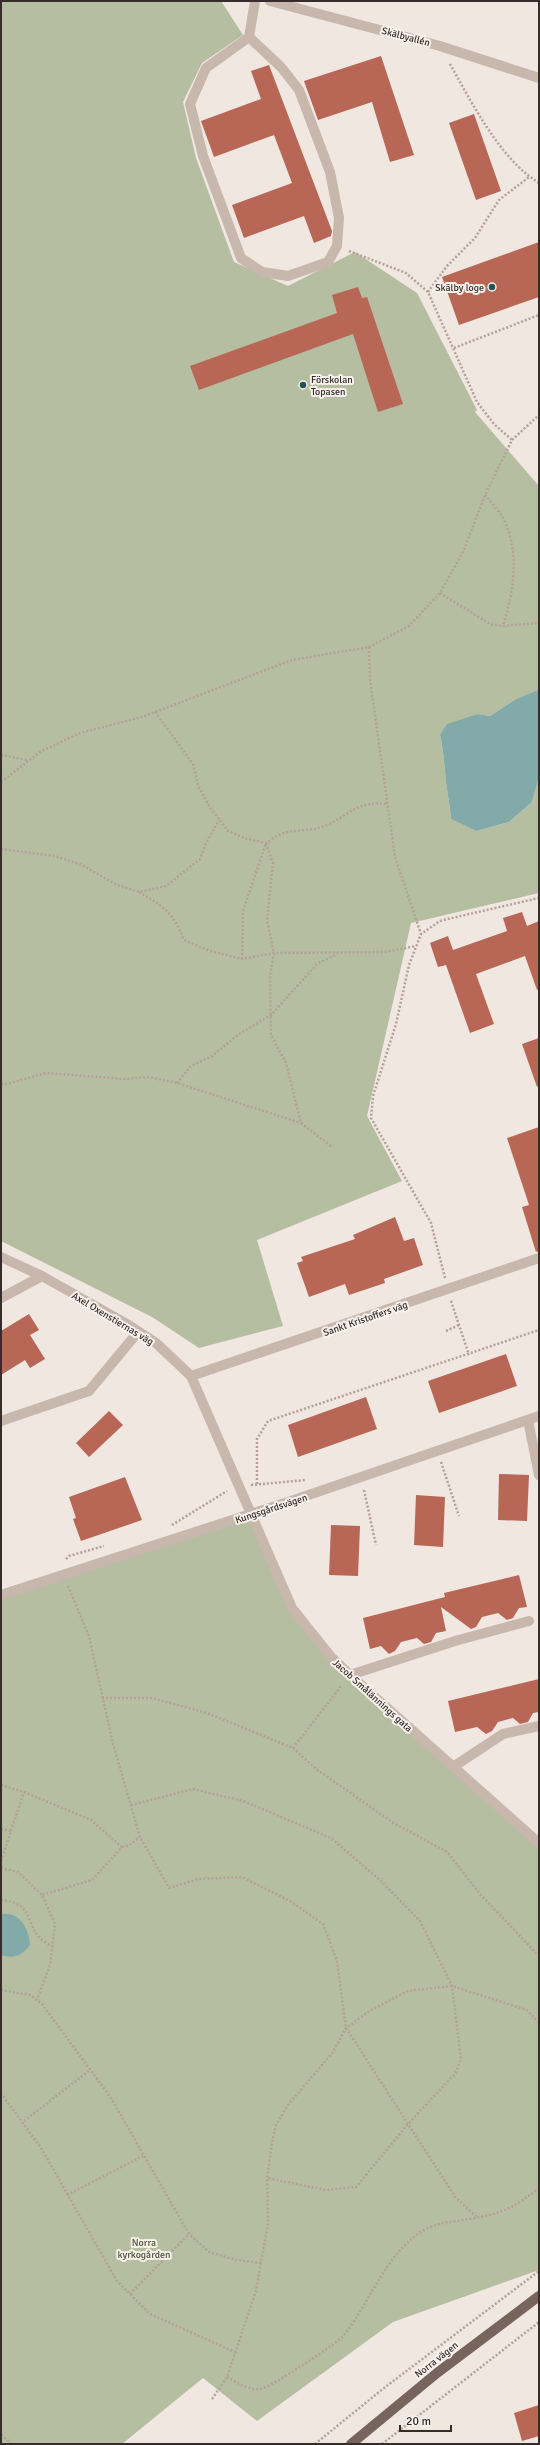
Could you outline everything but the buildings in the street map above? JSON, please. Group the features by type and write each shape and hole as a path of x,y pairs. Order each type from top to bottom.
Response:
{"main road":[{"name":"Norra vägen","path":"350,2444 437,2373 539,2296"}],"street":[{"path":"249,37 281,67 300,90 330,172 339,218 337,246 328,262 288,276 262,272 241,258 203,156 190,104 206,68 249,37 255,1"},
{"name":"Skälbyallén","path":"270,1 440,46 539,78"},
{"name":"Axel Oxenstiernas väg","path":"1,1257 42,1276 156,1343 191,1376 250,1515"},
{"name":"Sankt Kristoffers väg","path":"191,1376 539,1258"},
{"path":"1,1298 42,1276"},
{"path":"1,1421 90,1391 138,1332"},
{"name":"Kungsgårdsvägen","path":"1,1595 362,1478 539,1416"},
{"path":"528,1420 539,1475"},
{"name":"Jacob Smålännings gata","path":"250,1515 292,1608 332,1658 539,1843"},
{"path":"350,1675 455,1641 530,1621"},
{"path":"453,1767 503,1734 539,1726"}],"path":[{"path":"440,46 466,93 504,150 529,177 539,183"},
{"path":"428,292 447,266 475,238 499,200 529,177"},
{"path":"337,246 406,273 428,292 477,402 494,424 512,440"},
{"path":"454,348 539,315"},
{"path":"1,782 27,760 40,752 80,733 155,712 292,660 369,648 409,626 440,593 463,552 485,495 512,440 539,415"},
{"path":"485,495 504,520 515,558 511,599 503,626"},
{"path":"440,593 476,617 490,624 503,626 539,624"},
{"path":"369,648 370,680 378,724 386,804 395,857 421,934"},
{"path":"155,712 193,764 198,785 209,806 228,831 247,839 266,843"},
{"path":"1,755 27,760"},
{"path":"242,958 243,911 266,843 279,834 308,830 327,825 351,809 373,802 386,804"},
{"path":"139,892 166,886 200,859 219,820"},
{"path":"266,843 273,863 267,920 274,953 270,976 271,1035 286,1064 301,1123"},
{"path":"1,849 55,856 82,866 115,884 139,892 159,903 175,918 184,940 210,951 242,958 274,953 337,954 385,952 416,946"},
{"path":"469,1355 447,1289 431,1223 371,1118 374,1096 396,1024 409,965 421,934 440,921 539,898"},
{"path":"177,1083 191,1066 212,1056 239,1034 271,1015 318,963 337,954"},
{"path":"1,1084 7,1084 46,1073 124,1079 149,1077 177,1083 301,1123 332,1147"},
{"path":"446,1331 459,1325"},
{"path":"256,1484 257,1439 268,1421 469,1355 539,1330"},
{"path":"437,1452 459,1516"},
{"path":"362,1478 376,1545"},
{"path":"168,1527 188,1513 228,1491 239,1487 256,1484 312,1480"},
{"path":"64,1561 69,1556 107,1545"},
{"path":"64,1575 89,1636 102,1698 140,1837 169,1888 199,1879 242,1877 290,1901 323,1924 337,1961 346,2028 456,2198 478,2218"},
{"path":"293,1748 350,1675"},
{"path":"102,1698 152,1698 207,1713 293,1748 316,1769 392,1822 447,1852 481,1895 539,1956"},
{"path":"1,1786 24,1792 91,1820 122,1847"},
{"path":"131,1805 193,1789 243,1801 331,1838 380,1881 420,1921 452,1986 460,2059 455,2074 408,2124 356,2187 326,2190 267,2178"},
{"path":"1,1861 24,1792"},
{"path":"1,1829 11,1831"},
{"path":"42,1895 92,1880 122,1847 128,1846 140,1837"},
{"path":"1,1868 18,1872 42,1895 55,1924 50,1965 37,2000"},
{"path":"1,1900 19,1905 29,1915 39,1937 52,1947"},
{"path":"212,2399 227,2377 237,2353 256,2291 268,2223 267,2178 276,2125 288,2105 333,2052 346,2028 371,2010 408,1991 452,1986 527,2010 539,2023"},
{"path":"1,1990 30,1995 37,2000 111,2098 189,2234 209,2252 236,2260 262,2263"},
{"path":"24,2121 90,2070"},
{"path":"1,2093 24,2121 41,2148 117,2281 150,2314 237,2353"},
{"path":"67,2195 143,2156"},
{"path":"227,2377 247,2387 260,2389 282,2380 343,2336 372,2288 403,2246 426,2230 478,2218 518,2205 539,2188"},
{"path":"130,2294 189,2234"},
{"path":"314,2444 384,2388 539,2271"},
{"path":"382,2444 539,2322"},
{"path":"1,2434 12,2444"}],"green space":[{"path":"1,1 221,1 243,35 202,63 183,102 196,158 234,262 288,286 355,252 417,293 477,410 475,412 539,486 539,690 516,699 490,716 478,714 440,735 451,819 476,831 509,822 532,802 539,777 539,893 411,923 367,1116 402,1181 257,1240 283,1326 199,1348 152,1317 1,1241"},
{"name":"Norra kyrkogården","path":"250,1515 292,1608 332,1658 539,1843 539,2270 393,2322 257,2421 203,2378 122,2444 1,2444 1,1595"}],"water":[{"path":"538,690 539,777 532,802 509,822 476,831 451,819 440,735 447,724 478,714 490,716 516,699"},
{"path":"1,1914 13,1915 18,1918 28,1933 30,1945 24,1952 17,1956 10,1957 1,1955"}],"place":[{"name":"Skälby loge","path":"492,287"},
{"name":"Förskolan Topasen","path":"303,385"}]}
